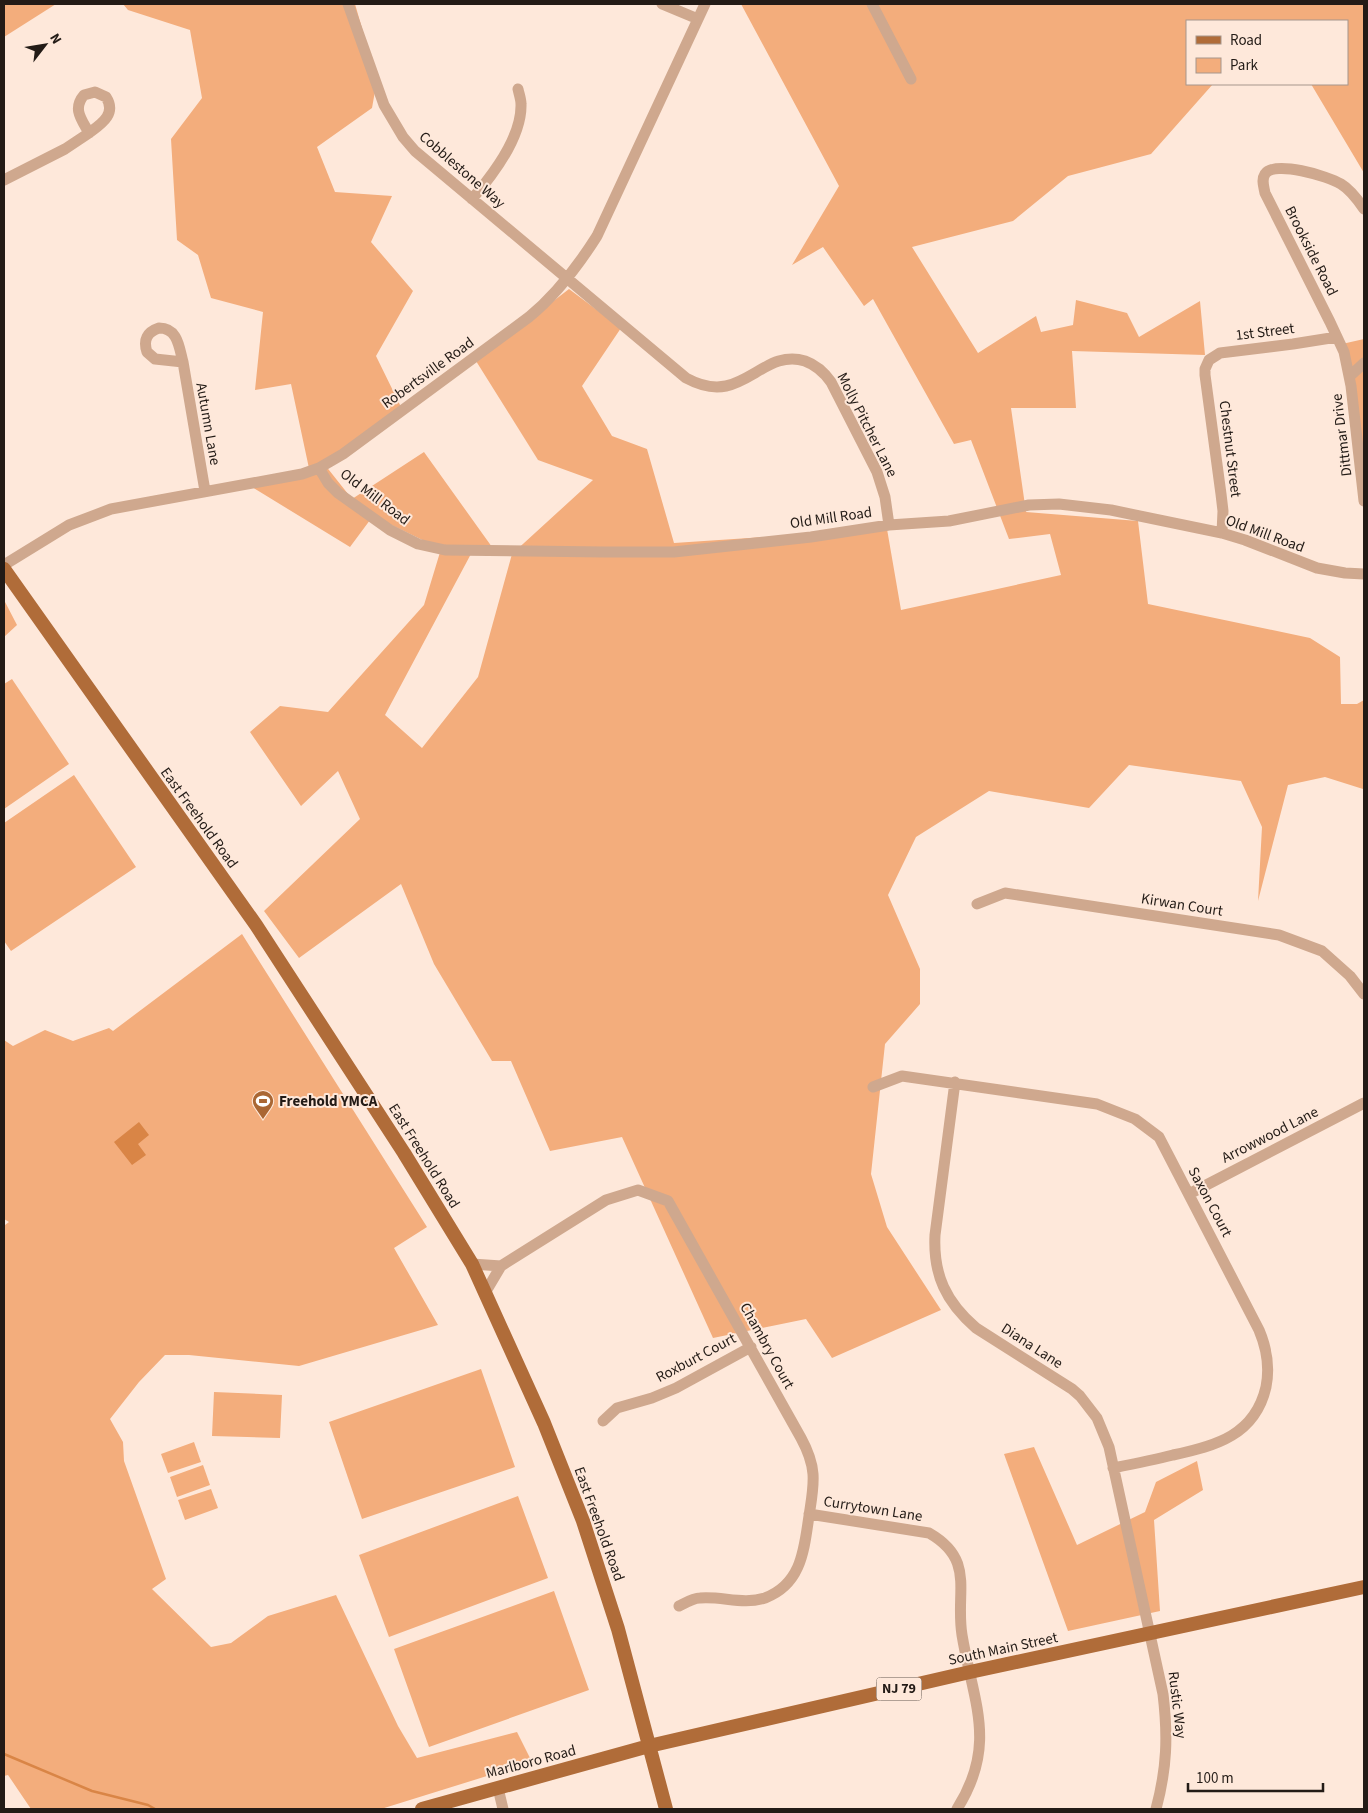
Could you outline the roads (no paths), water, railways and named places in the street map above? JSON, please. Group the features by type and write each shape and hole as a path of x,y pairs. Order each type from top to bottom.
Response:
{"main road":[{"name":"East Freehold Road","path":"4,569 256,925 404,1153 472,1264 544,1423 583,1520 610,1602 666,1809"},
{"name":"South Main Street","path":"649,1746 970,1672 1364,1587"},
{"name":"Marlboro Road","path":"422,1809 649,1746"}],"street":[{"name":"Cobblestone Way","path":"348,4 384,105 392,121 415,151 566,279"},
{"path":"662,4 698,19"},
{"name":"Robertsville Road","path":"4,564 69,525 94,514 130,504 302,474 319,468 343,454 515,328 549,299 581,261 607,216 705,4"},
{"path":"872,4 912,79"},
{"path":"472,199 497,168 516,130 521,104 518,89"},
{"path":"4,180 65,149 89,133"},
{"name":"Brookside Road","path":"1336,336 1265,193 1263,178 1269,170 1274,168 1325,176 1348,189 1364,209"},
{"name":"Molly Pitcher Lane","path":"566,279 686,378 699,384 717,387 731,384 774,362 782,360 802,360 819,369 831,382 877,472 885,497 888,525"},
{"name":"1st Street","path":"1205,369 1209,360 1220,352 1293,344 1336,336"},
{"name":"Dittmar Drive","path":"1336,336 1344,352 1350,376 1364,501"},
{"name":"Autumn Lane","path":"183,362 205,491"},
{"path":"1350,376 1364,363"},
{"name":"Chestnut Street","path":"1205,369 1223,511 1222,533"},
{"name":"Old Mill Road","path":"319,468 328,483 338,493 390,530 418,544 445,550 674,552 811,537 888,525 927,524 1029,505 1054,504 1112,510 1222,533 1317,568 1364,574"},
{"name":"Kirwan Court","path":"977,904 1005,892 1279,935 1322,951 1350,976 1364,994"},
{"name":"Saxon Court","path":"873,1086 902,1076 955,1082 1097,1104 1134,1119 1159,1138 1264,1342 1268,1368 1264,1393 1257,1410 1245,1426 1224,1441 1206,1448 1113,1468"},
{"name":"Diana Lane","path":"955,1082 935,1235 934,1250 940,1278 945,1291 959,1312 976,1328 1072,1389 1097,1418 1103,1430 1113,1468 1150,1634"},
{"name":"Arrowwood Lane","path":"1189,1194 1364,1103"},
{"name":"Chambry Court","path":"485,1293 501,1266 606,1200 638,1190 668,1201 807,1450 813,1473 813,1488 802,1559 794,1574 782,1588 764,1598 754,1600 699,1598 678,1606"},
{"path":"472,1264 501,1266"},
{"name":"Roxburt Court","path":"603,1422 617,1408 652,1398 676,1388 750,1347"},
{"name":"Currytown Lane","path":"809,1514 929,1533 949,1547 959,1564 962,1577 961,1620 978,1707 980,1730 979,1748 971,1784 957,1809"},
{"name":"Rustic Way","path":"1150,1634 1163,1694 1167,1726 1166,1767 1156,1809"},
{"path":"498,1788 503,1809"}],"waterway":[{"path":"4,1754 92,1791 148,1805 155,1809"}],"place":[{"name":"Freehold YMCA","path":"263,1120"}]}
